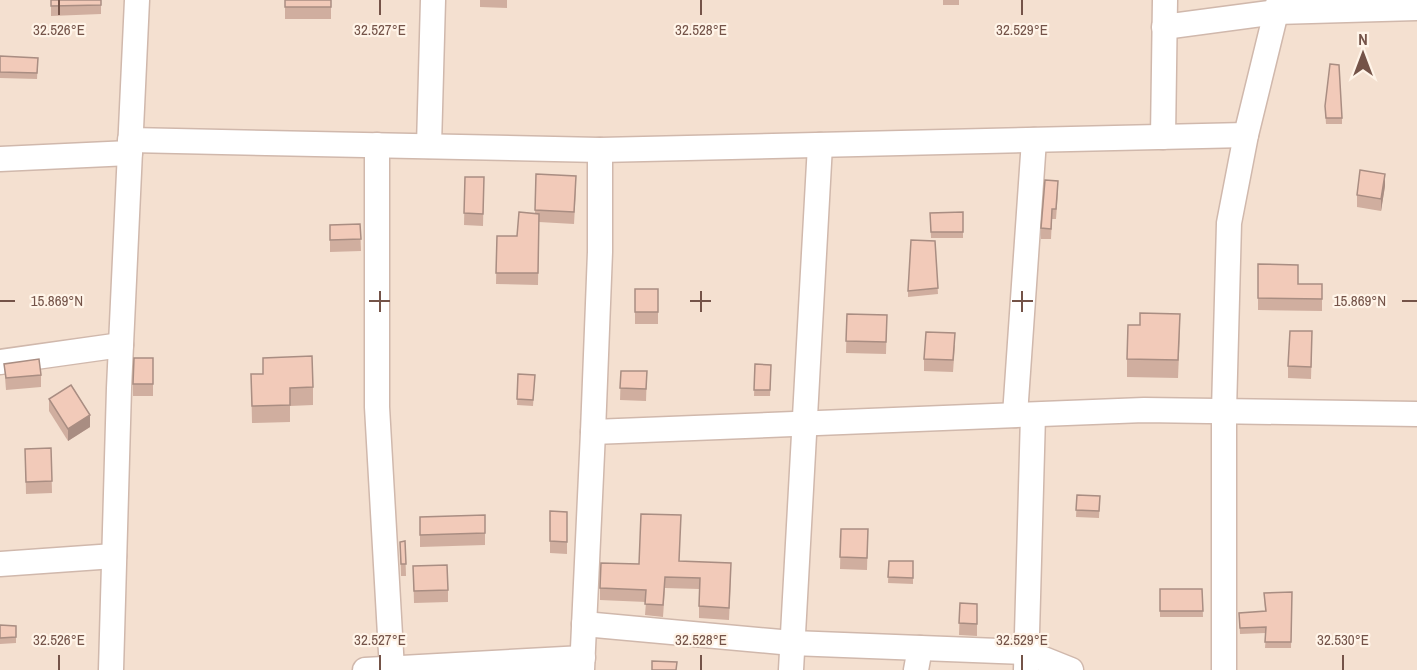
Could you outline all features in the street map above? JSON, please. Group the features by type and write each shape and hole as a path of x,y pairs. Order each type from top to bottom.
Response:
{"street":[{"path":"111,670 121,345 136,0"},
{"path":"429,146 433,0"},
{"path":"1163,137 1165,0"},
{"path":"1164,27 1278,6 1417,8"},
{"path":"1224,670 1224,411 1229,223 1246,135 1278,6"},
{"path":"0,159 130,146 377,145 600,150 1246,135"},
{"path":"1026,661 1024,415 1034,140"},
{"path":"377,145 377,407 392,669"},
{"path":"791,670 820,145"},
{"path":"365,670 583,664 600,252 600,150"},
{"path":"0,362 121,345"},
{"path":"593,432 1144,410 1417,414"},
{"path":"0,564 114,556"},
{"path":"584,624 792,643 918,659 1026,661 1071,670"}],"shaded area":[{"path":"0,0 1417,0 1417,670 0,670"}],"building":[{"path":"51,0 101,0 101,5 51,6"},
{"path":"285,0 331,0 331,7 285,7"},
{"path":"0,56 38,58 37,73 0,72"},
{"path":"1330,64 1339,65 1342,118 1326,118 1325,106"},
{"path":"1360,170 1385,174 1381,199 1357,195"},
{"path":"536,174 576,176 574,212 535,210"},
{"path":"465,177 484,177 483,214 464,213"},
{"path":"1045,180 1058,181 1056,209 1052,209 1051,229 1041,228"},
{"path":"519,212 539,214 538,273 496,273 497,236 517,236"},
{"path":"963,212 963,232 931,232 930,213"},
{"path":"360,224 361,239 330,240 330,225"},
{"path":"911,240 935,241 938,288 908,291"},
{"path":"1258,264 1298,265 1298,284 1322,284 1322,299 1258,298"},
{"path":"635,289 658,289 658,312 635,312"},
{"path":"1140,313 1180,314 1178,360 1127,359 1128,325 1140,325"},
{"path":"847,314 887,315 886,342 846,341"},
{"path":"1290,331 1312,331 1311,367 1288,366"},
{"path":"926,332 955,333 953,360 924,359"},
{"path":"312,356 313,387 290,388 290,405 252,406 251,374 263,374 263,358"},
{"path":"134,358 153,358 153,384 133,384"},
{"path":"39,359 41,375 6,378 4,364"},
{"path":"755,364 771,365 770,390 754,390"},
{"path":"621,371 647,371 646,389 620,388"},
{"path":"518,374 535,375 533,400 517,399"},
{"path":"71,385 90,415 68,429 49,399"},
{"path":"51,448 52,481 26,482 25,449"},
{"path":"1077,495 1100,496 1099,511 1076,510"},
{"path":"550,511 567,512 567,542 550,541"},
{"path":"641,514 681,515 679,561 731,563 729,608 699,606 700,578 665,577 663,605 645,604 646,590 600,588 601,563 639,564"},
{"path":"485,515 485,533 420,535 420,517"},
{"path":"841,529 868,529 867,558 840,557"},
{"path":"405,541 406,564 401,564 400,542"},
{"path":"889,561 913,561 913,578 888,577"},
{"path":"447,565 448,590 414,591 413,566"},
{"path":"1160,589 1202,589 1203,611 1160,611"},
{"path":"1292,592 1291,642 1265,642 1266,627 1240,628 1239,613 1266,611 1264,593"},
{"path":"960,603 977,604 977,624 959,623"},
{"path":"0,625 16,626 16,637 0,638"},
{"path":"652,661 677,662 676,670 652,670"}]}
